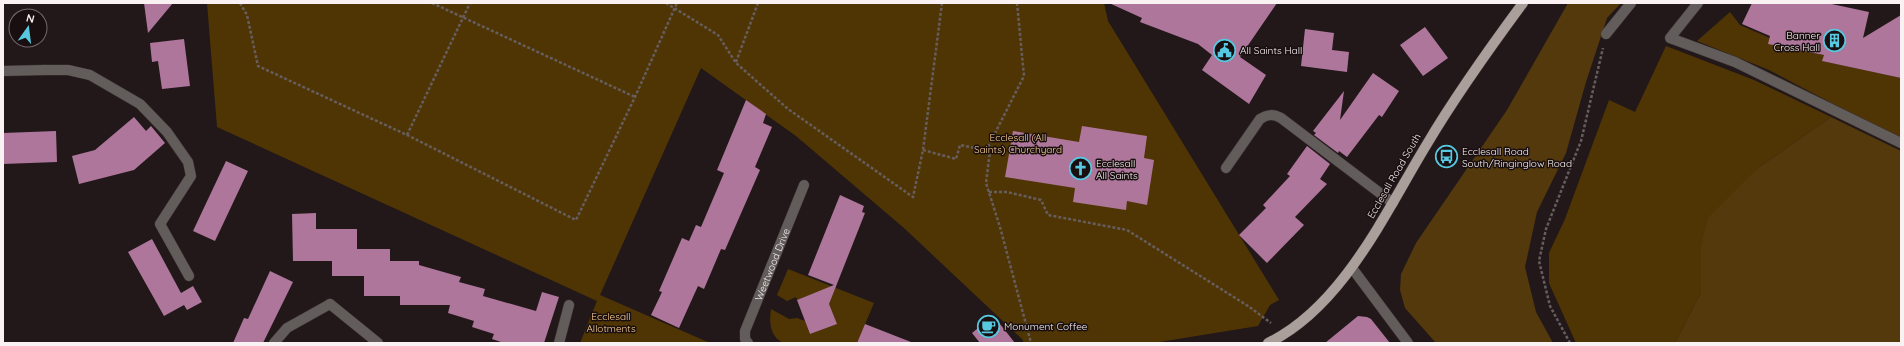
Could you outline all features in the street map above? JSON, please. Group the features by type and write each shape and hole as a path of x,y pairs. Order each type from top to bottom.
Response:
{"main road":[{"name":"Ecclesall Road South","path":"1268,343 1286,334 1292,329 1321,303 1352,268 1393,203 1427,143 1473,72 1523,3"}],"street":[{"path":"1606,34 1631,3"},
{"path":"1698,3 1670,38 1735,62 1901,142"},
{"path":"3,71 68,70 90,75 140,104 167,132 188,162 191,176 160,224 189,276"},
{"path":"1226,168 1260,119 1268,115 1273,115 1281,118 1393,203"},
{"name":"Weetwood Drive","path":"748,343 745,339 745,331 804,185"},
{"path":"1352,268 1408,343"},
{"path":"274,343 287,328 330,304 378,343"},
{"path":"558,343 569,306"}],"path":[{"path":"240,3 247,15 258,66 407,135 576,220 635,97 677,3"},
{"path":"432,3 635,97"},
{"path":"407,135 470,3"},
{"path":"666,3 718,35 736,62 788,109 913,197 923,150 942,3"},
{"path":"736,62 758,3"},
{"path":"1017,3 1024,76 989,145 990,151 986,184 1000,228 1031,343"},
{"path":"1570,343 1550,306 1539,261 1546,229 1581,142 1606,34"},
{"path":"923,150 956,159 960,145 990,151"},
{"path":"989,192 1007,192 1041,200 1048,215 1127,230 1248,306 1271,323"}],"green space":[{"name":"Ecclesall (All Saints) Churchyard","path":"207,3 1104,3 1108,21 1279,300 1270,305 1258,326 1153,343 1024,343 1022,339 904,228 796,136 701,68 600,295 710,343 580,343 597,301 217,127"},
{"path":"1730,12 1740,25 1770,38 1769,44 1824,55 1823,61 1901,78 1901,140 1769,70 1697,41"},
{"path":"1666,46 1754,80 1831,117 1758,168 1701,246 1701,292 1675,343 1576,343 1549,283 1549,253 1565,219 1609,100 1635,112"},
{"path":"788,269 874,303 857,343 783,343 775,337 770,324 771,309 789,319 797,318 805,321 810,334 836,324 823,290 797,300 796,297 787,301 777,295"}],"shaded area":[{"path":"1568,3 1621,3 1607,18 1586,82 1566,153 1537,212 1525,267 1536,312 1553,343 1436,343 1405,308 1400,290 1401,274 1416,243 1507,110"},
{"path":"1831,117 1901,151 1901,343 1675,343 1701,292 1701,246 1708,218 1758,168"}],"building":[{"path":"144,3 173,3 148,33"},
{"name":"All Saints Hall","path":"1109,3 1277,3 1240,57 1266,75 1249,104 1202,70 1212,55 1198,44 1140,22 1142,18"},
{"name":"Banner Cross Hall","path":"1752,3 1827,3 1869,12 1863,38 1901,15 1901,78 1822,61 1824,55 1768,44 1770,36 1742,24"},
{"path":"1425,27 1448,58 1423,76 1400,45"},
{"path":"1305,29 1334,33 1332,50 1349,52 1347,72 1301,66"},
{"path":"184,39 190,86 162,89 158,61 152,62 150,43"},
{"path":"1373,73 1399,91 1382,117 1379,115 1347,157 1339,151 1338,153 1314,135 1316,133 1313,131 1344,91 1340,120"},
{"path":"746,100 766,114 763,123 772,127 755,167 760,170 725,250 721,249 704,289 698,286 679,328 651,315 662,292 659,291 682,238 689,241 696,225 701,227 724,173 717,170"},
{"path":"134,117 146,131 151,126 165,143 134,170 79,184 72,156 95,150"},
{"name":"Ecclesall All Saints","path":"1082,126 1147,136 1144,158 1154,160 1147,205 1127,201 1126,210 1073,202 1075,188 1005,177 1013,131 1079,142"},
{"path":"56,131 57,162 3,164 3,133"},
{"path":"1307,146 1330,164 1320,179 1327,184 1295,217 1304,225 1267,263 1239,235 1266,208 1263,205 1290,176 1287,174"},
{"path":"226,161 248,171 215,241 193,231"},
{"path":"840,195 864,206 862,212 865,213 829,304 837,324 810,334 797,300 834,285 808,275"},
{"path":"316,213 316,229 357,229 357,249 390,249 390,261 419,261 419,265 461,277 459,282 485,289 483,296 536,311 542,292 559,297 544,343 504,343 492,339 494,334 472,327 474,321 448,313 450,305 400,305 400,296 364,296 364,276 332,276 332,261 293,261 292,214"},
{"path":"152,239 181,293 193,286 202,302 187,310 184,305 164,316 128,252"},
{"path":"270,271 293,282 263,343 233,343 244,318 248,319"},
{"path":"1358,316 1371,319 1390,343 1325,343"},
{"name":"Monument Coffee","path":"989,319 992,323 996,319 1015,343 980,343 972,333"},
{"path":"865,324 911,342 911,343 857,343"}],"place":[{"name":"Banner Cross Hall","path":"1835,41"},
{"name":"All Saints Hall","path":"1225,50"},
{"name":"Ecclesall Road South/Ringinglow Road","path":"1446,157"},
{"name":"Ecclesall All Saints","path":"1080,169"},
{"name":"Monument Coffee","path":"988,326"}],"park label":[{"name":"Ecclesall Allotments","path":"611,322"}]}
